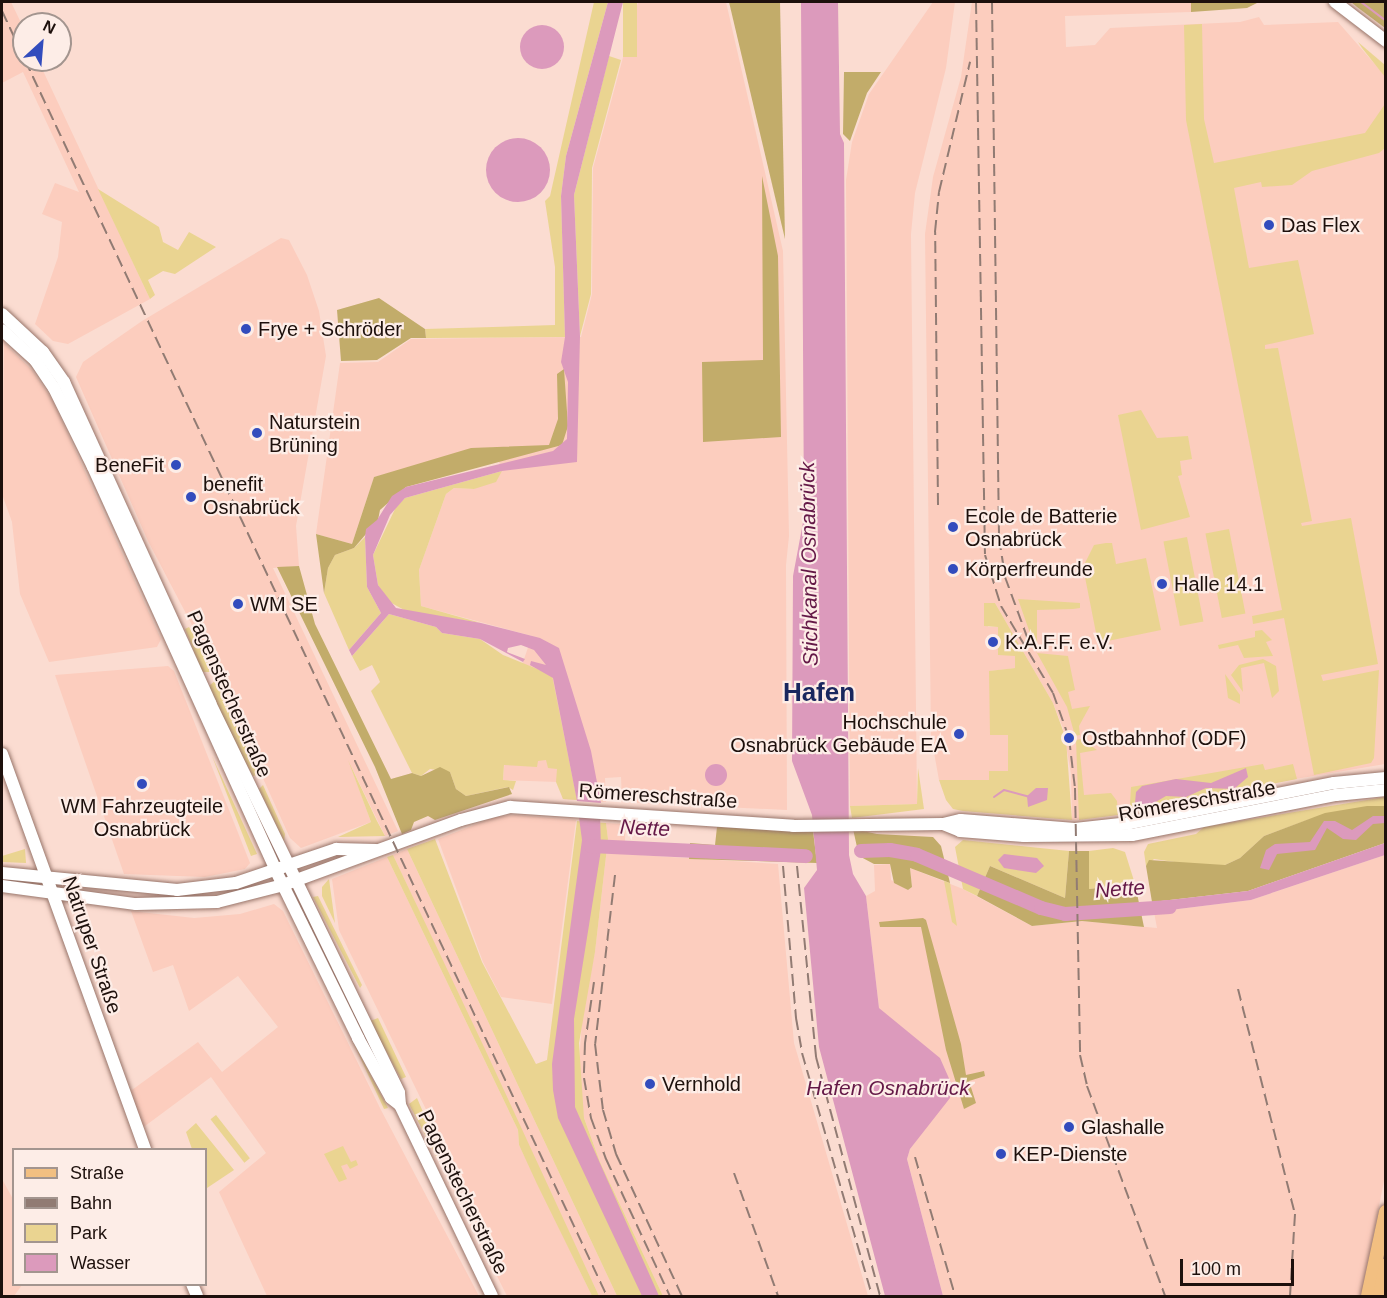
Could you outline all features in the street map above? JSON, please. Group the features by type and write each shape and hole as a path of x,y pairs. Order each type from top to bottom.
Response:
{"main road":[{"path":"1335,2 1386,41"},
{"name":"Pagenstecherstraße","path":"2,314 43,352 64,382 276,871 289,883 399,1093 400,1105 492,1296"},
{"name":"Pagenstecherstraße","path":"2,330 34,360 54,388 289,867 289,883"},
{"name":"Natruper Straße","path":"2,754 145,1148"},
{"name":"Römereschstraße","path":"2,886 53,894 179,904 231,900 289,883 500,808 578,810 807,826 853,823 943,824 961,820 1075,830 1334,783 1386,778"},
{"name":"Römereschstraße","path":"943,824 960,831 1024,836 1132,835 1336,795 1386,790"},
{"name":"Römereschstraße","path":"2,873 177,890 207,888 276,871 336,849 378,850"},
{"path":"1368,1296 1386,1212"},
{"path":"1380,1296 1386,1266"}],"shaded area":[{"path":"2,2 11,2 16,12 12,12 12,72 23,72 2,83"},
{"path":"638,2 726,2 783,251 789,536 786,565 787,810 622,802 621,777 605,778 606,802 563,799 558,782 503,780 512,678 523,662 532,636 421,606 419,570 446,494 454,488 474,489 502,471 494,447 374,477 352,544 316,534 340,363 378,362 411,339 581,337 592,294 593,168"},
{"path":"729,2 780,2 785,239"},
{"path":"933,2 955,2 946,68 915,193 911,234 917,804 850,806 846,180 852,142 869,94"},
{"path":"972,2 1191,2 1191,12 1065,16 1066,47 1095,45 1110,28 1240,22 1259,17 1264,25 1338,22 1386,77 1385,764 1218,792 1118,815 1072,820 1071,774 1063,728 1053,703 995,603 984,604 988,627 998,627 1015,655 1015,668 990,671 990,734 1008,735 1008,772 989,780 939,780 931,736 925,234 933,177 961,77"},
{"path":"1191,2 1259,2 1247,8 1191,12"},
{"path":"1351,2 1385,2 1385,28 1357,7"},
{"path":"23,72 44,72 150,299 68,344 53,341 35,324 58,257 62,222 42,214 55,183 79,192"},
{"path":"844,72 881,72 867,93 850,141 843,134"},
{"path":"762,176 778,256 781,437 703,442 702,362 763,360"},
{"path":"281,238 289,240 307,275 319,311 326,356 296,526 299,566 273,568 398,831 385,836 349,762 371,822 301,848 290,838 204,648 148,541 76,377 83,362 142,321"},
{"path":"379,298 425,329 426,338 411,338 377,360 341,361 337,310"},
{"path":"4,343 32,370 53,401 161,639 157,647 49,662 20,594 12,522 2,494"},
{"path":"564,369 568,426 562,445 406,487 380,510 378,520 354,548 335,555 328,568 324,593 316,534 352,544 374,477 471,448 549,445 558,419 557,374"},
{"path":"299,566 315,624 391,779 412,773 421,776 440,767 450,772 456,789 466,796 509,787 512,794 435,820 428,816 414,822 411,830 402,834 375,767 277,567"},
{"path":"168,666 174,671 250,863 245,869 205,877 124,874 55,675"},
{"path":"1367,806 1385,806 1385,843 1248,891 1152,902 1146,866 1149,860 1225,865 1240,858 1264,836 1325,813"},
{"path":"515,815 576,820 552,1004 501,997 483,962 438,839 495,817"},
{"path":"606,823 626,824 624,854 778,864 794,1043 868,1296 663,1296 600,1162 584,1118 578,1077 583,1006 595,952 608,839"},
{"path":"717,827 813,831 817,863 689,859 690,843 715,845"},
{"path":"853,829 877,834 933,837 941,846 950,883 910,868 912,887 908,890 894,883 890,864 874,864 859,856"},
{"path":"407,849 617,1296 599,1296 590,1277 393,855"},
{"path":"1069,851 1089,851 1089,889 1135,884 1144,927 1082,921 1032,926 977,896 990,866 1065,898"},
{"path":"1385,855 1385,1176 1361,1296 943,1296 907,1159 910,1149 951,1092 879,1008 866,896 875,891 874,865 890,864 891,880 908,890 912,887 910,868 963,889 1032,926 1082,921 1157,928 1154,912 1251,900"},
{"path":"387,857 518,1130 519,1145 592,1296 507,1296 491,1264 434,1126 339,930 332,879"},
{"path":"274,904 283,911 381,1110 479,1296 267,1296 219,1192 266,1153 211,1077 137,1132 125,1095 198,1042 222,1072 278,1027 238,976 189,1011 173,965 153,972 131,911 194,918 240,914"},
{"path":"923,918 926,920 961,1044 966,1075 984,1071 985,1076 969,1081 976,1103 964,1109 946,1050 921,927 880,927 879,922"},
{"path":"2,1179 12,1197 12,1286 21,1286 14,1296 2,1296"}],"green space":[{"path":"594,2 608,2 566,156 561,196 565,337 426,338 425,329 555,325 555,267 545,201 550,196"},
{"path":"623,2 637,2 637,57 623,57"},
{"path":"1202,24 1204,119 1214,163 1365,133 1385,104 1385,148 1379,153 1312,171 1292,185 1262,187 1261,182 1234,188 1249,268 1298,260 1314,334 1265,345 1265,349 1278,348 1312,521 1301,523 1302,526 1351,518 1378,664 1321,675 1323,681 1379,670 1374,758 1371,763 1314,775 1284,618 1253,624 1252,616 1282,610 1186,120 1184,25"},
{"path":"1358,42 1385,65 1385,77 1362,48"},
{"path":"609,56 621,60 592,168 591,294 580,336 574,195"},
{"path":"98,189 159,227 163,242 178,250 189,232 216,247 175,274 163,271 148,280 155,295 150,299"},
{"path":"1141,410 1157,438 1188,436 1192,459 1180,461 1182,475 1178,476 1190,517 1141,530 1118,415"},
{"path":"502,471 496,482 474,489 454,488 446,494 419,570 421,606 481,623 406,611 388,601 378,585 373,555 396,507 405,498"},
{"path":"1229,529 1245,613 1222,618 1205,534"},
{"path":"365,537 367,587 381,613 349,650 324,593 328,568 335,555 354,548"},
{"path":"1187,537 1203,621 1180,626 1163,542"},
{"path":"1112,543 1116,564 1146,558 1161,630 1098,643 1083,567 1094,545"},
{"path":"1018,599 1080,603 1080,608 1037,610 1037,653"},
{"path":"984,603 995,603 1053,703 1066,739 1072,820 963,811 953,809 946,800 939,780 989,780 989,771 1008,771 1008,735 990,735 989,671 1015,668 1015,656 998,655 998,627 984,626"},
{"path":"389,614 436,627 442,633 480,639 503,655 552,675 577,800 563,799 556,782 557,769 548,768 546,760 538,761 537,767 504,765 503,780 516,781 513,790 508,787 466,796 456,789 450,772 430,769 421,776 412,773 371,691 380,682 372,665 360,671 352,656"},
{"path":"189,627 212,672 202,672 185,629"},
{"path":"1262,630 1272,640 1266,642 1273,656 1244,658 1238,645 1219,649 1218,645 1255,637 1255,631"},
{"path":"1037,653 1068,656 1075,690 1068,692 1072,709 1090,706 1079,726 1080,735 1075,736 1067,707"},
{"path":"1263,659 1276,666 1279,691 1272,698 1264,663 1241,668 1243,692 1231,675 1239,665"},
{"path":"1225,674 1240,695 1240,704 1228,698"},
{"path":"216,680 259,775 253,776 221,716 209,686"},
{"path":"1081,739 1097,750 1080,753 1084,795 1111,793 1117,801 1118,815 1079,820 1076,740"},
{"path":"212,756 257,854 251,856"},
{"path":"348,760 385,836 338,837 371,822"},
{"path":"1263,764 1265,770 1293,764 1297,779 1134,811 1130,804 1131,787"},
{"path":"918,768 924,809 852,818 850,806 917,804"},
{"path":"263,785 285,834 284,841 259,789"},
{"path":"1385,797 1385,806 1310,819 1264,836 1240,858 1225,865 1195,865 1154,859 1146,866 1144,852 1148,844 1196,834 1204,827"},
{"path":"577,821 606,823 608,839 595,952 579,1043 584,1118 600,1162 663,1296 617,1296 407,849 435,839 482,962 536,1064 547,1060"},
{"path":"963,840 1069,851 1065,898 990,866 977,896 963,889 955,847"},
{"path":"1113,848 1125,852 1135,884 1089,889 1089,851"},
{"path":"25,849 26,863 2,862 2,856"},
{"path":"393,855 599,1296 592,1296 537,1184 519,1145 518,1130 387,857"},
{"path":"329,879 335,923 322,896 322,887"},
{"path":"944,881 950,883 957,926 952,922"},
{"path":"318,896 362,985 360,988 313,897"},
{"path":"378,1018 406,1077 401,1079 370,1021"},
{"path":"352,1040 388,1108 384,1109"},
{"path":"417,1098 442,1156 437,1158 409,1104"},
{"path":"216,1115 250,1158 244,1163 210,1119"},
{"path":"196,1123 234,1170 207,1188 207,1148 192,1148 186,1132"},
{"path":"343,1146 351,1162 356,1160 358,1165 350,1169 347,1164 341,1166 347,1179 339,1182 324,1154"}],"water":[{"path":"608,2 623,2 574,195 580,336 577,462 502,471 405,498 390,515 373,555 378,585 396,608 481,623 540,638 559,648 591,751 601,803 577,801 553,678 530,665 531,661 546,665 534,650 521,645 508,648 507,652 525,659 523,662 480,639 442,633 436,627 389,614 352,656 349,650 381,613 367,587 365,537 366,529 377,520 392,496 406,487 553,451 567,439 568,382 561,362 565,337 561,196 566,156"},
{"name":"Hafen Osnabrück","path":"801,2 838,2 840,134 844,143 849,855 853,874 866,896 879,1008 940,1058 951,1083 950,1098 910,1149 907,1159 943,1296 885,1296 819,1047 804,888 817,870 812,815 792,761 793,576 804,517"},
{"path":"542,25 551,26 558,31 563,38 563,56 558,63 551,68 542,69 533,68 526,63 521,56 520,47 521,38 526,31 533,26"},
{"path":"512,138 524,138 541,147 548,158 550,170 548,182 541,193 524,202 512,202 500,197 491,188 486,176 486,164 491,152 500,143"},
{"path":"716,764 726,771 727,775 720,785 716,786 706,779 705,775 712,765"},
{"path":"1246,768 1248,777 1234,789 1206,788 1186,797 1166,796 1147,807 1135,803 1136,792 1142,786 1176,779 1211,783"},
{"path":"1036,788 1048,788 1047,800 1028,807 1027,796"},
{"path":"578,810 600,812 601,850 574,1019 575,1107 659,1296 642,1296 558,1118 553,1090 552,1064 582,840"},
{"path":"1373,816 1385,816 1385,823 1373,824 1356,840 1343,839 1327,828 1315,850 1277,854 1269,870 1260,868 1266,850 1275,844 1310,842 1324,821 1335,821 1352,830"},
{"path":"1385,843 1385,855 1251,900 1154,912 1152,902 1248,891"},
{"path":"1004,854 1037,858 1044,866 1036,873 1004,868 998,860"}],"waterway":[{"path":"1361,2 1386,21"},
{"path":"994,797 1004,790 1027,796"},
{"name":"Nette","path":"591,846 806,856"},
{"name":"Nette","path":"861,851 890,850 917,855 1041,908 1065,914 1170,907"}],"railway":[{"path":"976,2 985,555 1001,606 1053,693 1069,738 1075,788 1080,1055 1087,1086 1165,1296"},
{"path":"992,2 999,538 1005,577 1030,645"},
{"path":"2,11 12,32"},
{"path":"938,505 935,232 939,192 970,62"},
{"path":"31,72 607,1296"},
{"path":"783,866 796,1018 802,1053 872,1296"},
{"path":"797,866 816,1057 880,1296"},
{"path":"615,875 595,1044 603,1110 616,1154 682,1296"},
{"path":"594,982 585,1043 584,1078 591,1118 606,1159 670,1296"},
{"path":"1238,989 1295,1214 1290,1296"},
{"path":"915,1157 955,1296"},
{"path":"734,1173 778,1296"}],"place":[{"name":"Das Flex","path":"1269,225"},
{"name":"Frye + Schröder","path":"246,329"},
{"name":"Naturstein Brüning","path":"257,433"},
{"name":"BeneFit","path":"176,465"},
{"name":"benefit Osnabrück","path":"191,497"},
{"name":"Ecole de Batterie Osnabrück","path":"953,527"},
{"name":"Körperfreunde","path":"953,569"},
{"name":"Halle 14.1","path":"1162,584"},
{"name":"WM SE","path":"238,604"},
{"name":"K.A.F.F. e.V.","path":"993,642"},
{"name":"Hochschule Osnabrück Gebäude EA","path":"959,734"},
{"name":"Ostbahnhof (ODF)","path":"1069,738"},
{"name":"WM Fahrzeugteile Osnabrück","path":"142,784"},
{"name":"Vernhold","path":"650,1084"},
{"name":"Glashalle","path":"1069,1127"},
{"name":"KEP-Dienste","path":"1001,1154"}],"district":[{"name":"Hafen","path":"819,693"}],"water label":[{"name":"Stichkanal Osnabrück","path":"809,564"}]}
